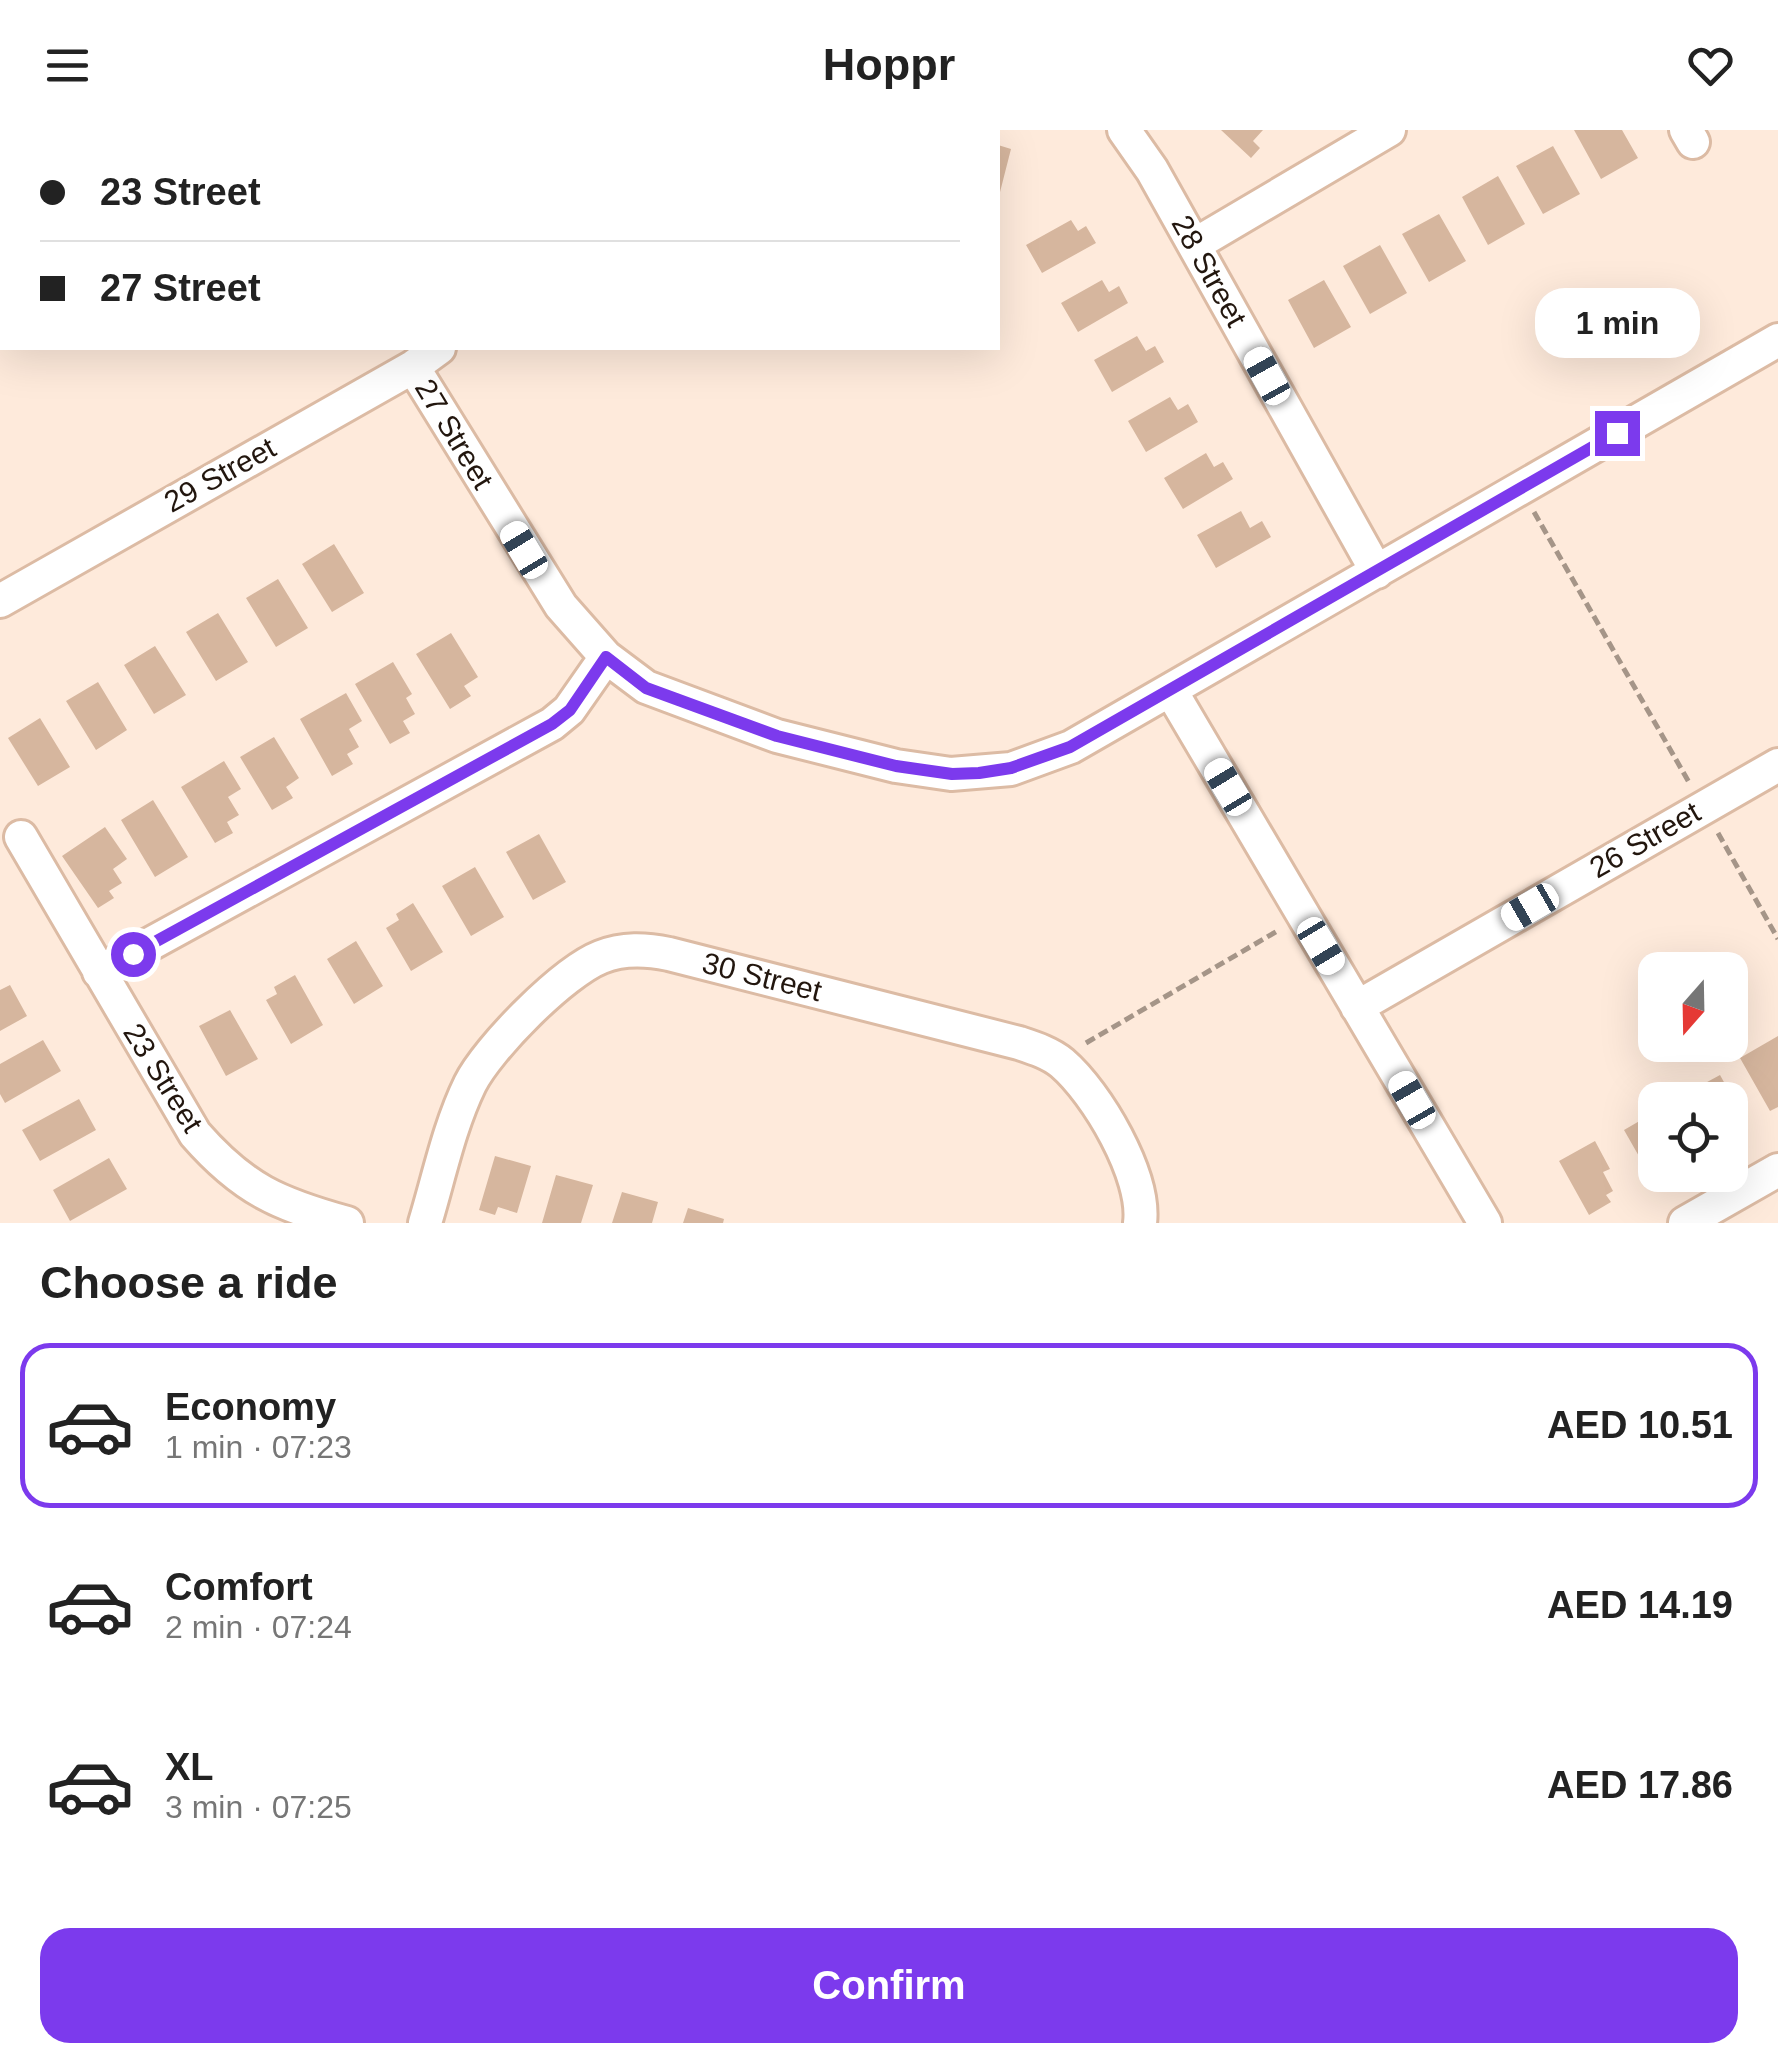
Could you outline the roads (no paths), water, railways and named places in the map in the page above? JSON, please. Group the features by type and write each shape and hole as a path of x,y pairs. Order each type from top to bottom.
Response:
{"street":[{"name":"28 Street","path":"1124,130 1152,170 1377,572"},
{"path":"1194,245 1389,130"},
{"name":"27 Street","path":"426,357 543,580 581,632 606,657 646,688 777,736 896,766 952,774 1011,768 1070,747 1778,340"},
{"name":"29 Street","path":"0,601 426,357"},
{"path":"99,972 552,724 578,700 606,657"},
{"path":"1170,691 1485,1223"},
{"name":"26 Street","path":"1358,1007 1778,765"},
{"name":"23 Street","path":"21,837 180,1113 212,1153 254,1188 279,1202 347,1223"},
{"name":"30 Street","path":"424,1223 460,1108 494,1048 587,963 619,951 636,950 669,954 1019,1043 1058,1060 1084,1089 1127,1156 1138,1185 1140,1223"},
{"path":"1685,1223 1778,1170"}]}
